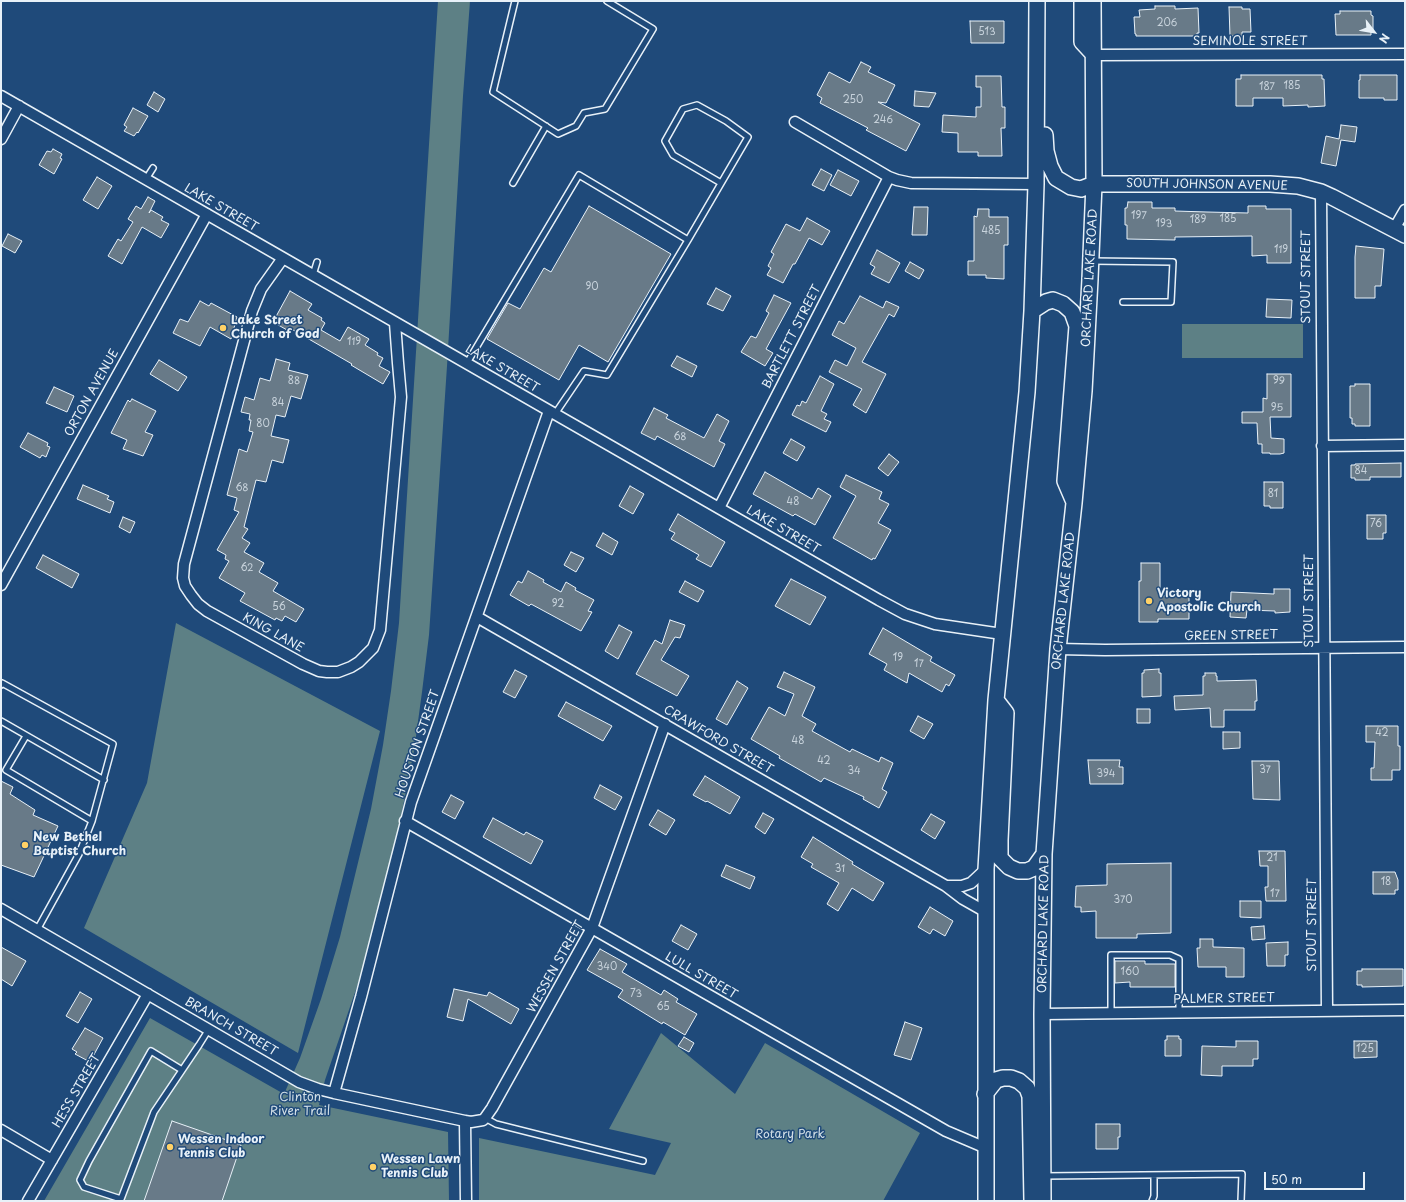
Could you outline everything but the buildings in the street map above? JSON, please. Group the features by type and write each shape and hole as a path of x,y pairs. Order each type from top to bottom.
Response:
{"main road":[{"path":"986,1201 986,869 996,700 1025,414 1032,310 1036,184 1038,1"},
{"name":"SOUTH JOHNSON AVENUE","path":"1038,1 1045,11 1046,151 1050,166 1056,178 1062,182 1081,189 1094,184 1270,184 1298,186 1321,192 1399,232"},
{"path":"1082,1 1082,42 1094,55"},
{"name":"ORCHARD LAKE ROAD","path":"1043,1201 1042,1014 1044,854 1058,648 1074,503 1084,391 1094,184 1093,1"},
{"path":"1032,310 1046,302 1053,300 1063,304 1072,312 1077,326 1064,481 1074,503"},
{"path":"996,700 1006,713 1000,858 1008,867 1018,871 1027,871 1034,868 1044,854"},
{"path":"986,1094 996,1080 1003,1078 1019,1080 1027,1088 1030,1096 1032,1201"}],"street":[{"name":"SEMINOLE STREET","path":"1094,55 1405,54"},
{"name":"LAKE STREET","path":"1,96 905,614 935,624 1002,634"},
{"path":"1,139 19,106"},
{"path":"795,122 896,180 911,183 1036,184"},
{"name":"BARTLETT STREET","path":"719,508 889,177"},
{"name":"STOUT STREET","path":"1321,192 1323,648 1327,1011"},
{"path":"1399,232 1405,210"},
{"name":"ORTON AVENUE","path":"1,585 206,214"},
{"name":"KING LANE","path":"283,258 261,289 254,303 186,556 183,578 190,595 203,607 303,664 319,671 338,672 359,662 373,648 380,630 401,397 396,322"},
{"name":"HOUSTON STREET","path":"334,1093 363,989 405,821 476,617 552,412"},
{"path":"1322,446 1405,445"},
{"name":"CRAWFORD STREET","path":"476,617 946,886 963,899 986,912"},
{"name":"GREEN STREET","path":"1058,648 1092,650 1405,647"},
{"name":"WESSEN STREET","path":"485,1118 592,928 665,724"},
{"name":"LULL STREET","path":"405,821 946,1131 986,1148"},
{"path":"946,886 962,886 971,883 986,869"},
{"name":"BRANCH STREET","path":"1,909 299,1082 334,1093 465,1121"},
{"name":"HESS STREET","path":"28,1201 148,994"},
{"name":"PALMER STREET","path":"1042,1014 1405,1010"},
{"path":"466,1201 465,1121 471,1122 485,1118"},
{"path":"1,1130 52,1160"}],"lane":[{"path":"515,1 494,92 558,134 576,126 584,113 605,109 653,29 607,1"},
{"path":"552,412 584,371 607,375 688,240 721,183 748,136 726,121 697,105 683,109 665,141 673,155 721,183"},
{"path":"513,183 546,126"},
{"path":"146,179 153,168"},
{"path":"467,364 579,175 688,240"},
{"path":"1091,261 1173,262 1171,302 1123,302"},
{"path":"313,275 317,262"},
{"path":"1,685 2,683 113,744 92,821 79,854 37,930"},
{"path":"1,721 104,780"},
{"path":"26,736 6,770 92,821"},
{"path":"1111,1013 1111,955 1170,955 1179,958 1179,1012"},
{"path":"182,1070 152,1051 88,1161 80,1180 84,1187 121,1199 154,1112 182,1070 208,1029"},
{"path":"485,1118 496,1124 643,1161"},
{"path":"1043,1176 1242,1174 1241,1201"},
{"path":"1152,1201 1154,1196 1154,1175"}],"green space":[{"name":"Clinton River Trail","path":"438,1 470,1 429,635 414,751 391,866 364,966 325,1080 319,1105 448,1132 449,1201 44,1201 150,1018 284,1094 300,1058 321,999 340,937 371,809 383,745 399,623"},
{"path":"1182,324 1303,324 1303,358 1182,358"},
{"path":"176,623 380,731 298,1053 84,928 147,783"},
{"name":"Rotary Park","path":"661,1033 735,1094 765,1043 920,1133 883,1201 479,1201 479,1138 655,1175 671,1143 609,1129"}],"place":[{"name":"Lake Street Church of God","path":"223,328"},
{"name":"Victory Apostolic Church","path":"1149,601"},
{"name":"New Bethel Baptist Church","path":"25,845"},
{"name":"Wessen Indoor Tennis Club","path":"170,1147"},
{"name":"Wessen Lawn Tennis Club","path":"373,1167"}]}
